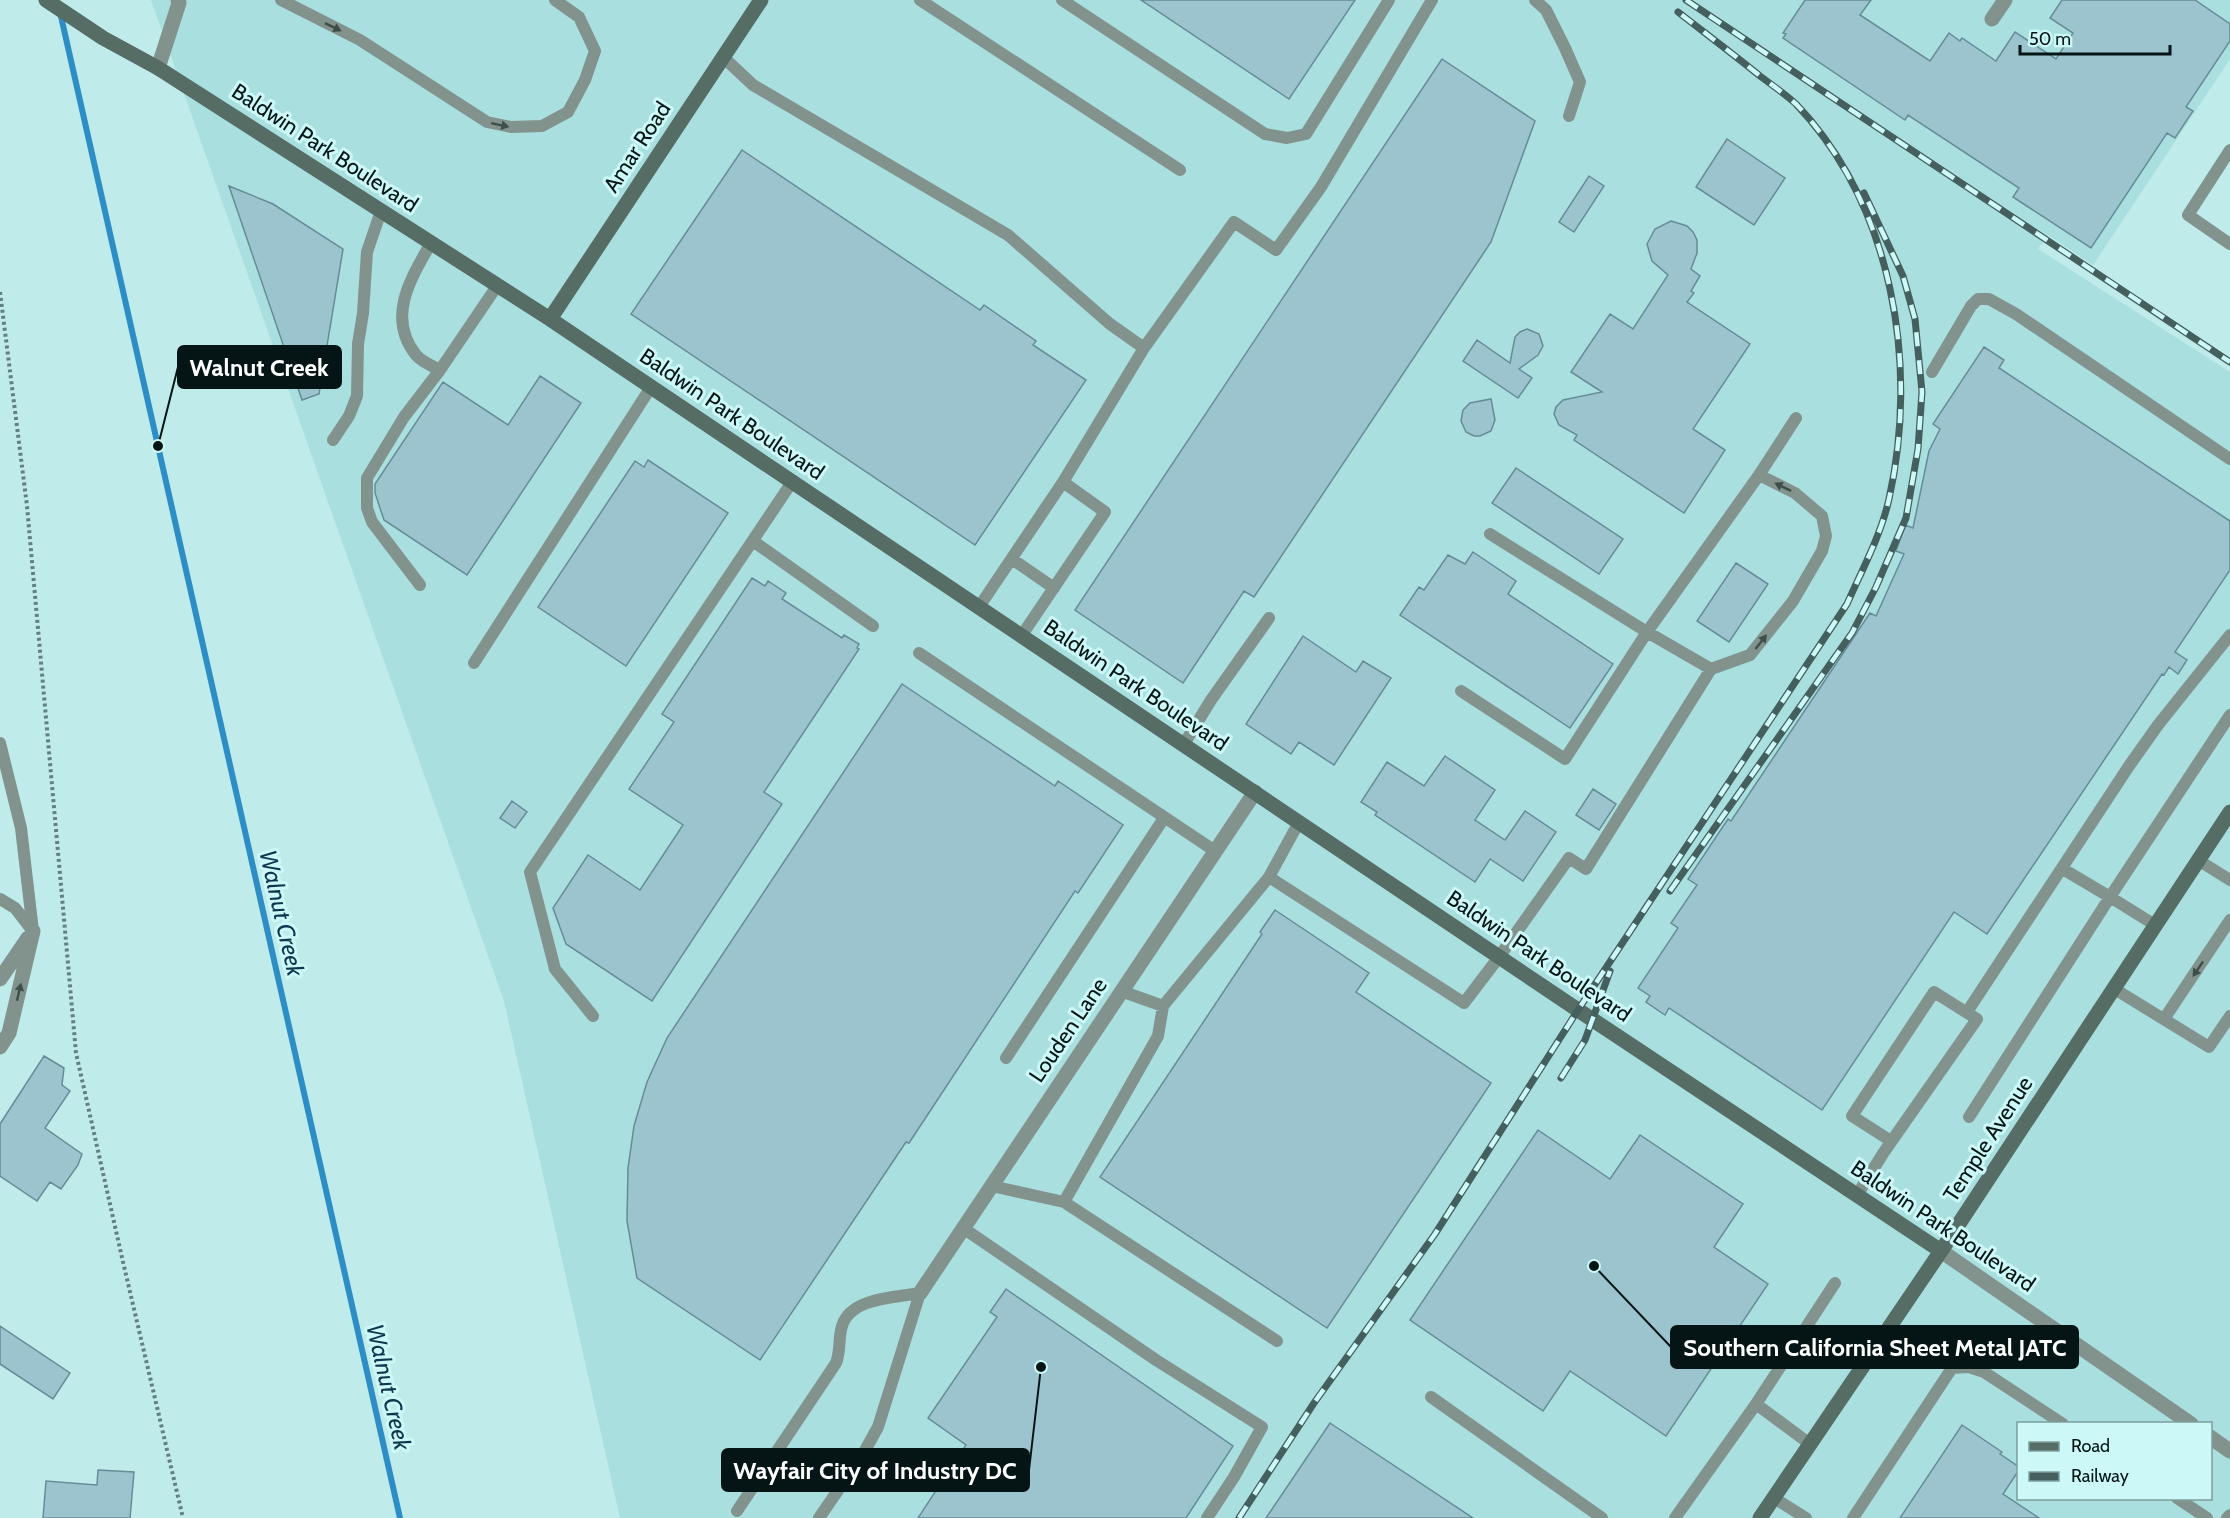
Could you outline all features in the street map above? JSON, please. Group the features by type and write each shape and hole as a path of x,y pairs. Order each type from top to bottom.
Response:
{"main road":[{"name":"Baldwin Park Boulevard","path":"46,0 104,38 158,68 497,285 1941,1251"},
{"name":"Amar Road","path":"550,320 761,0"},
{"name":"Temple Avenue","path":"1760,1518 1941,1251 2230,812"}],"street":[{"path":"158,68 179,3 178,0"},
{"path":"1992,19 2005,0"},
{"name":"Louden Lane","path":"920,1293 1255,792"},
{"path":"0,979 33,931"},
{"path":"0,1047 9,1034 33,931"},
{"name":"Baldwin Park Boulevard","path":"1941,1251 2188,1422"},
{"path":"2212,1438 2230,1451"}],"lane":[{"path":"281,0 360,40 487,122 511,127 542,126 568,112 585,80 595,51 579,17 555,0"},
{"path":"920,0 1180,170"},
{"path":"1062,0 1265,134 1287,138 1306,134 1389,0"},
{"path":"979,607 1063,482 1144,348 1234,222 1276,250 1321,187 1432,0"},
{"path":"1535,0 1546,10 1566,48 1580,82 1569,116"},
{"path":"723,57 753,85 1008,236 1110,324 1144,348"},
{"path":"2230,150 2188,215 2230,244"},
{"path":"333,440 349,416 357,396 358,344 363,313 367,252 381,211"},
{"path":"431,243 411,278 404,298 402,317 404,333 417,356 440,370"},
{"path":"420,585 372,522 367,508 367,478 405,417 440,370 497,285"},
{"path":"1932,372 1971,306 1978,299 1989,299 2016,314 2230,459"},
{"path":"474,663 651,387"},
{"path":"1461,691 1565,759 1647,632 1759,475 1796,418"},
{"path":"1269,877 1464,1003 1569,858 1586,869 1711,669 1750,656 1793,601 1822,551 1826,536 1822,516 1795,493 1759,475"},
{"path":"592,1017 555,969 530,872 792,482"},
{"path":"1022,635 1105,512 1063,482"},
{"path":"1490,534 1711,669"},
{"path":"753,541 873,626"},
{"path":"1012,559 1054,588"},
{"path":"1184,744 1211,700 1269,618"},
{"path":"1967,1012 2152,733 2230,634"},
{"path":"919,653 1215,851"},
{"path":"1969,1117 2230,715"},
{"path":"0,743 21,828 33,931"},
{"path":"1006,1058 1164,818"},
{"path":"1064,1202 1158,1036 1163,1006 1269,877 1299,822"},
{"path":"2198,860 2230,880"},
{"path":"2063,868 2155,925"},
{"path":"0,898 15,908 33,931"},
{"path":"2164,1020 2230,920"},
{"path":"2113,988 2209,1047 2230,1016"},
{"path":"1122,991 1163,1006"},
{"path":"1857,1195 1891,1141 1977,1019 1934,992 1852,1116 1891,1141"},
{"path":"992,1186 1064,1202 1277,1341"},
{"path":"963,1228 1156,1360 1262,1427 1234,1477 1206,1518"},
{"path":"1675,1518 1756,1404 1835,1283"},
{"path":"737,1511 836,1363 840,1352 841,1328 850,1312 866,1304 920,1293 878,1427 863,1454 819,1518"},
{"path":"1853,1518 1953,1368 1969,1367 1984,1371 2060,1422"},
{"path":"1431,1397 1602,1518"},
{"path":"1756,1404 1810,1444"},
{"path":"1774,1498 1806,1518"},
{"path":"2180,1500 2207,1518"}],"path":[{"path":"0,292 27,506 76,1053 183,1518"}],"shaded area":[{"path":"151,0 2230,0 2230,59 2093,265 2048,235 2038,249 2230,372 2230,1518 620,1518 504,1001"}],"building":[{"path":"1141,0 1355,0 1289,99"},
{"path":"1805,0 1871,0 1860,15 1930,61 1949,33 1960,41 1962,38 1996,61 2015,32 2056,59 2073,33 2050,18 2062,0 2195,0 2230,24 2230,41 2186,107 2193,111 2175,138 2167,133 2091,248 2013,197 2019,188 1908,115 1905,120 1783,38 1786,34 1783,33"},
{"path":"1442,59 1535,121 1491,242 1254,597 1244,591 1183,683 1075,610"},
{"path":"1727,139 1785,178 1754,225 1696,187"},
{"path":"742,150 980,310 984,305 1036,341 1033,345 1086,380 975,545 631,314"},
{"path":"1589,176 1604,186 1574,232 1559,222"},
{"path":"229,186 273,204 343,249 319,394 302,400"},
{"path":"1671,221 1687,226 1697,240 1697,253 1691,269 1700,276 1691,291 1694,293 1687,302 1750,344 1693,429 1725,450 1684,513 1574,440 1577,435 1559,425 1554,414 1556,407 1563,400 1602,392 1571,372 1610,314 1633,329 1668,275 1652,261 1647,244 1655,229"},
{"path":"1527,329 1539,334 1543,346 1538,355 1519,369 1532,378 1518,398 1463,361 1477,340 1510,363 1515,337"},
{"path":"1984,347 2004,360 1999,368 2230,521 2230,570 2175,652 2187,660 2178,674 2169,667 2164,675 2162,674 1987,934 1954,912 1822,1110 1669,1008 1665,1015 1646,1002 1650,996 1638,988 1678,928 1671,923 1697,885 1688,879 1728,819 1731,821 1870,613 1876,616 1904,554 1896,551 1905,525 1913,528 1929,451 1940,429 1933,424"},
{"path":"540,376 581,403 467,575 384,520 375,493 375,484 443,382 508,425"},
{"path":"1491,399 1495,420 1491,431 1480,436 1466,432 1461,421 1463,410 1470,403"},
{"path":"648,460 728,513 626,666 538,607 635,461 644,467"},
{"path":"1516,468 1623,539 1599,574 1492,503"},
{"path":"1473,552 1516,581 1508,594 1613,664 1570,728 1400,615 1419,587 1424,590 1448,555 1465,564"},
{"path":"1736,563 1768,584 1729,642 1697,621"},
{"path":"752,578 765,586 768,581 786,593 782,599 842,638 844,635 859,644 857,648 859,649 764,792 782,804 652,1001 566,944 553,908 588,855 640,890 683,825 629,789 674,722 662,714"},
{"path":"1303,636 1356,672 1363,661 1391,678 1334,765 1299,742 1291,754 1246,724"},
{"path":"902,684 1055,786 1058,781 1123,825 1078,893 1075,891 909,1143 906,1142 760,1360 637,1278 627,1221 628,1168 634,1126 647,1082 667,1038"},
{"path":"1445,756 1495,790 1475,820 1505,840 1525,811 1556,832 1523,881 1490,859 1475,882 1375,815 1377,812 1361,802 1387,762 1424,786"},
{"path":"1593,789 1616,804 1599,830 1576,815"},
{"path":"512,801 527,812 515,828 500,818"},
{"path":"1275,910 1369,973 1356,992 1491,1083 1327,1328 1100,1177 1262,934 1260,932"},
{"path":"44,1056 64,1068 62,1085 70,1091 45,1128 82,1154 78,1165 61,1189 50,1182 37,1201 0,1176 0,1124"},
{"path":"1538,1130 1610,1179 1640,1135 1743,1204 1714,1247 1768,1284 1666,1436 1570,1371 1543,1411 1410,1320"},
{"path":"1006,1289 1233,1446 1186,1518 918,1518 966,1445 928,1418 997,1317 990,1312"},
{"path":"0,1326 70,1373 53,1399 0,1364"},
{"path":"1330,1423 1473,1518 1266,1518"},
{"path":"1962,1425 2002,1452 2000,1454 2017,1466 2017,1473 2003,1494 2039,1518 1900,1518"},
{"path":"98,1470 134,1472 130,1518 43,1518 46,1481 97,1485"}],"waterway":[{"name":"Walnut Creek","path":"60,12 400,1518"}],"railway":[{"path":"1686,0 2230,362"},
{"path":"1239,1518 1314,1403 1435,1234 1578,1010 1847,604 1871,552 1886,512 1898,448 1901,395 1898,342 1890,290 1876,238 1856,190 1829,145 1796,104 1678,12"},
{"path":"1670,891 1852,633 1876,587 1906,518 1918,449 1922,392 1915,319 1903,276 1864,193"},
{"path":"1561,1078 1585,1040 1610,971"}],"place":[{"name":"Walnut Creek","path":"158,446"},
{"name":"Southern California Sheet Metal JATC","path":"1594,1266"},
{"name":"Wayfair City of Industry DC","path":"1041,1367"}]}
